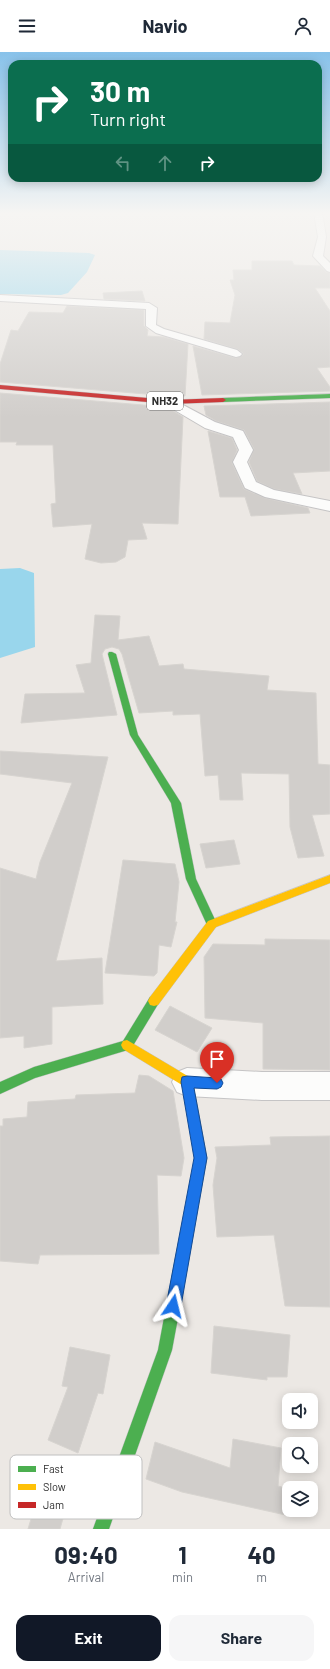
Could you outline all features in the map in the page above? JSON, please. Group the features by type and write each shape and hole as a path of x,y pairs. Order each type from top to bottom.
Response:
{"street":[{"path":"0,298 149,306 152,308 151,326 160,331 236,354"},
{"name":"NH32","path":"0,387 170,402 330,396"},
{"path":"170,402 210,425 238,434 246,450 240,462 250,485 270,494 330,506"},
{"path":"112,654 134,735 176,803 191,879 212,924"},
{"path":"0,1088 34,1073 127,1045 153,1002 212,924 330,879"},
{"path":"127,1045 187,1082 262,1086 330,1086"},
{"path":"127,1455 167,1342 201,1158 187,1082"},
{"path":"101,1529 105,1519"}],"water":[{"path":"0,281 79,281 68,293 61,295 0,294"},
{"path":"20,568 34,573 35,647 0,658 0,569"}],"building":[{"path":"230,281 330,281 330,288 315,288 330,311 330,367 317,368 330,387 330,391 202,395 193,346 236,358 243,355 243,353 237,349 204,339 205,322 230,323 235,295"},
{"path":"142,291 145,301 104,299 103,293"},
{"path":"67,306 144,310 144,326 148,330 147,336 164,337 188,344 185,396 0,382 0,364 11,330 18,331 29,312 63,313"},
{"path":"0,393 167,407 183,417 178,524 142,523 147,539 128,540 125,557 116,562 101,563 85,559 92,524 53,527 51,504 56,503 53,445 16,445 17,442 0,442"},
{"path":"330,402 330,471 293,473 302,494 274,489 257,481 249,462 254,449 244,430 216,421 206,415 204,406"},
{"path":"208,431 232,438 237,450 232,463 244,489 265,498 308,508 310,513 251,516 245,497 220,497"},
{"path":"95,615 120,616 118,640 149,636 159,666 183,664 184,669 269,676 267,690 316,693 318,764 330,765 330,814 312,815 324,856 298,858 290,827 289,774 241,773 243,800 220,800 218,775 205,776 200,714 173,715 173,711 139,713 122,654 119,649 112,647 105,649 102,654 117,715 21,723 25,694 85,693 76,665 91,663"},
{"path":"0,751 108,757 56,961 102,958 103,1004 52,1007 52,1044 24,1048 24,1036 0,1038 0,868 36,879 40,862 72,783 0,774"},
{"path":"234,840 240,864 206,868 200,844"},
{"path":"123,860 175,864 179,882 175,922 177,922 171,947 159,945 157,973 154,976 105,973"},
{"path":"265,939 330,940 330,1070 263,1069 263,1023 205,1018 204,957 213,944 265,945"},
{"path":"170,1006 212,1028 197,1052 155,1030"},
{"path":"139,1075 149,1076 173,1091 184,1158 181,1176 157,1175 159,1254 40,1255 38,1264 0,1261 0,1126 3,1126 3,1119 27,1117 28,1102 75,1099 76,1095 135,1093"},
{"path":"330,1136 330,1307 285,1306 274,1235 217,1237 213,1185 217,1158 215,1147 271,1145 270,1137"},
{"path":"214,1326 290,1335 287,1377 267,1377 267,1380 211,1373"},
{"path":"70,1347 110,1355 103,1394 98,1393 78,1453 48,1440 68,1387 62,1386"},
{"path":"233,1439 281,1448 278,1486 282,1487 282,1514 182,1492 146,1479 155,1442 230,1468"},
{"path":"31,1519 63,1519 60,1529 28,1529"}],"traffic: fast":[{"path":"223,400 330,396"},
{"path":"112,654 134,735 176,803 191,879 212,924"},
{"path":"0,1088 34,1073 127,1045 154,1001"},
{"path":"127,1455 165,1350 182,1259"},
{"path":"101,1529 105,1519"}],"traffic: slow":[{"path":"154,1001 212,924 330,879"},
{"path":"127,1045 187,1082 201,1158 182,1259"}],"traffic: jam":[{"path":"0,387 170,402 223,400"}],"route":[{"path":"173,1306 201,1158 187,1082 217,1083"}]}
